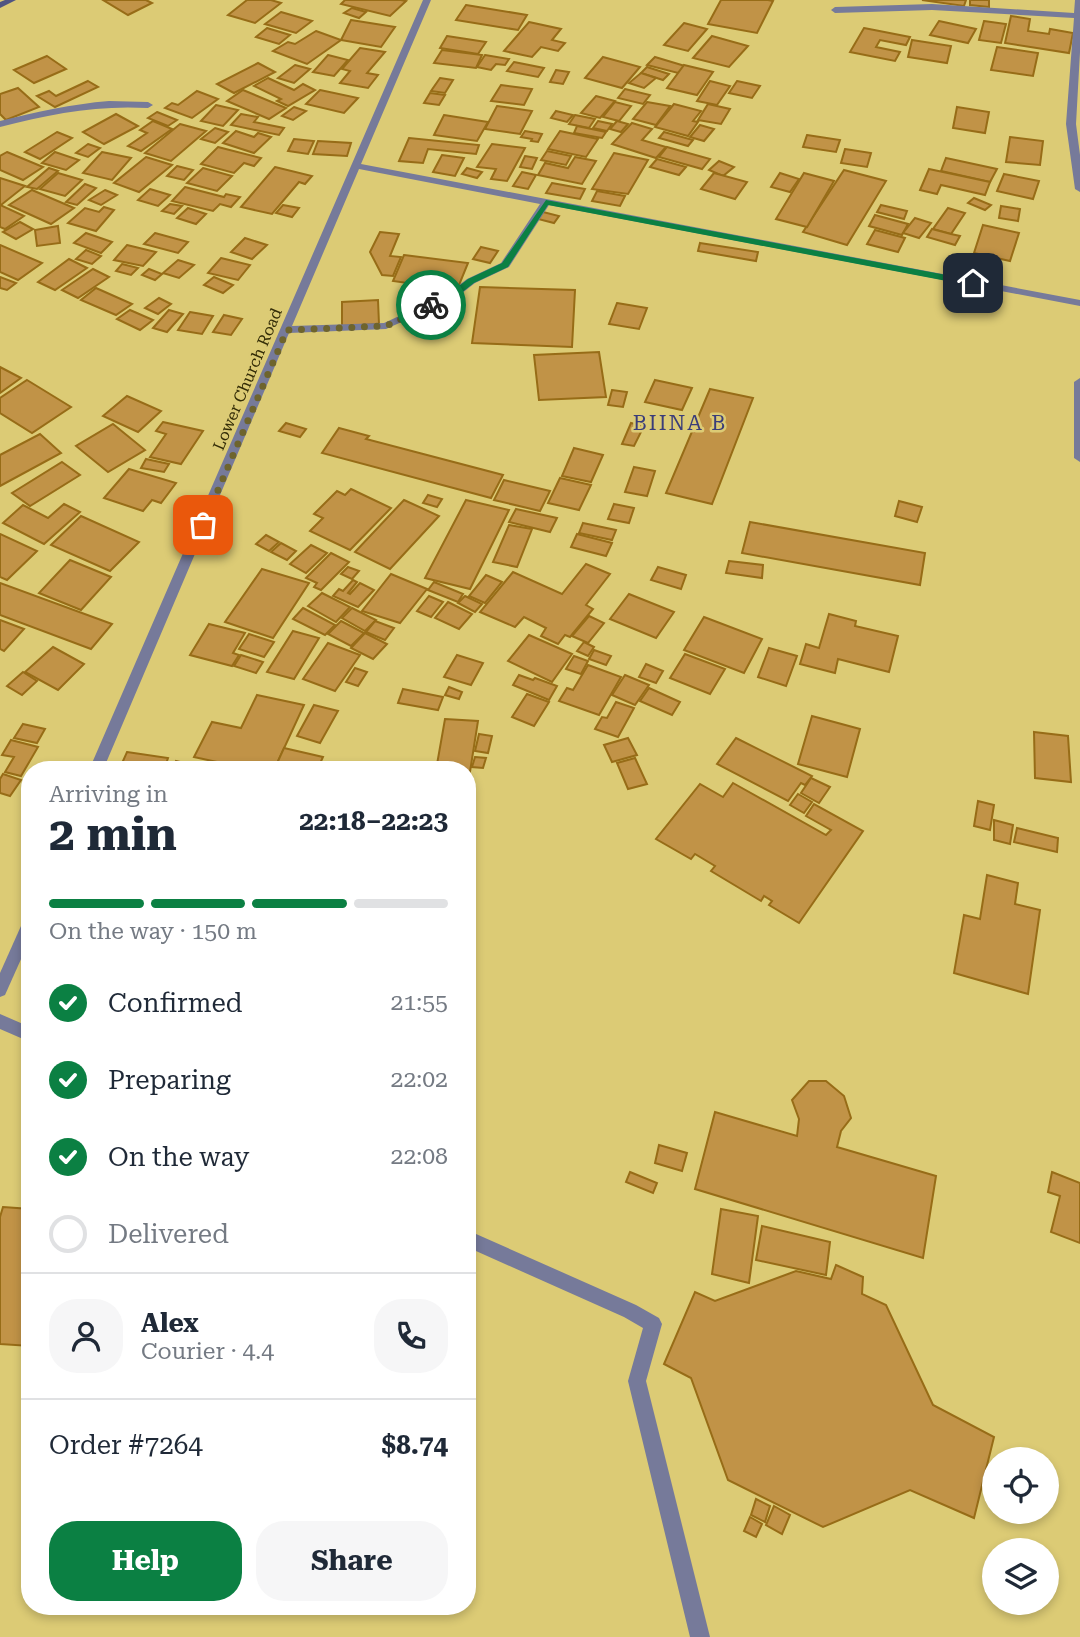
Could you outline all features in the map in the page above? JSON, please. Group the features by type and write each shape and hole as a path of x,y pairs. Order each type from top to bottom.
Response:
{"main road":[{"path":"0,5 12,0"}],"street":[{"name":"Lower Church Road","path":"100,761 427,0"},
{"path":"1079,0 1071,124 1080,189"},
{"path":"835,10 995,5 1080,16"},
{"path":"0,124 57,109 112,102 148,105"},
{"path":"356,166 1080,303"},
{"path":"287,330 386,326 453,295 471,281 505,265 546,202"},
{"path":"1080,382 1080,458"},
{"path":"0,990 21,942"},
{"path":"0,1021 21,1031"},
{"path":"476,1242 630,1311 653,1324 637,1381 700,1637"}],"building":[{"path":"103,0 146,0 152,3 128,15"},
{"path":"247,0 271,0 281,3 255,23 228,15"},
{"path":"345,0 406,1 390,16 341,4"},
{"path":"721,0 773,1 757,33 708,24"},
{"path":"922,0 966,0 964,6"},
{"path":"970,0 989,0 989,7 970,5"},
{"path":"466,5 527,15 518,30 456,20"},
{"path":"352,8 366,12 359,18 344,13"},
{"path":"281,12 312,21 296,33 265,24"},
{"path":"1011,16 1030,19 1028,31 1049,34 1050,29 1073,33 1069,53 1005,43"},
{"path":"351,20 395,27 381,47 341,40"},
{"path":"939,21 976,29 968,43 930,35"},
{"path":"984,21 1006,24 1001,43 979,40"},
{"path":"529,22 561,29 552,40 565,43 558,51 541,47 532,57 504,51"},
{"path":"684,23 707,29 688,51 664,45"},
{"path":"267,28 290,35 279,44 256,37"},
{"path":"864,28 910,37 906,45 880,40 876,47 900,52 895,61 850,52"},
{"path":"316,31 341,40 307,64 273,51 288,42 295,44"},
{"path":"447,36 486,42 478,54 440,48"},
{"path":"712,36 748,46 729,67 693,58"},
{"path":"912,40 951,46 947,63 908,57"},
{"path":"997,47 1038,53 1033,76 991,70"},
{"path":"360,48 385,52 367,73 378,75 368,88 340,83 350,71 342,69"},
{"path":"442,50 482,55 476,68 434,63"},
{"path":"328,55 348,60 334,76 313,72"},
{"path":"485,55 509,59 505,65 496,64 491,70 477,67"},
{"path":"47,56 66,69 34,83 14,70"},
{"path":"603,57 640,67 622,88 585,78"},
{"path":"655,57 685,66 678,73 647,65"},
{"path":"514,62 544,68 538,77 507,71"},
{"path":"258,63 275,72 234,93 217,84"},
{"path":"295,65 310,69 294,83 278,78"},
{"path":"684,65 713,72 697,95 667,88"},
{"path":"647,67 669,74 663,80 641,73"},
{"path":"556,70 569,72 563,84 550,82"},
{"path":"641,73 656,78 644,88 629,83"},
{"path":"268,78 294,90 303,84 315,90 288,106 277,101 281,99 254,86"},
{"path":"440,78 453,80 445,93 431,91"},
{"path":"88,81 98,87 55,107 37,96 49,91 56,96"},
{"path":"710,81 730,86 717,105 697,101"},
{"path":"737,81 760,86 752,98 729,93"},
{"path":"501,85 532,89 524,105 491,101"},
{"path":"18,88 39,107 6,120 0,114 0,94"},
{"path":"625,89 650,95 643,104 618,98"},
{"path":"243,90 286,108 269,119 227,101"},
{"path":"320,90 358,98 344,113 306,104"},
{"path":"197,91 218,99 192,118 165,108 172,103 178,105"},
{"path":"430,93 445,95 439,105 424,103"},
{"path":"596,96 615,101 600,118 581,113"},
{"path":"615,102 631,106 619,121 603,117"},
{"path":"647,102 670,106 656,125 633,119"},
{"path":"674,104 701,111 693,121 698,122 688,136 655,127"},
{"path":"708,104 730,109 721,124 698,120"},
{"path":"216,105 238,110 223,126 201,121"},
{"path":"497,106 532,111 520,134 485,129"},
{"path":"294,107 306,111 293,120 282,116"},
{"path":"957,107 989,112 985,133 953,128"},
{"path":"556,111 573,115 567,122 551,118"},
{"path":"157,112 177,120 168,126 148,118"},
{"path":"116,114 138,126 104,144 83,132"},
{"path":"241,114 258,117 254,122 284,128 279,135 231,125"},
{"path":"444,115 488,122 477,141 434,135"},
{"path":"575,115 595,119 589,128 569,124"},
{"path":"153,121 172,129 141,151 128,146 147,133 140,130"},
{"path":"598,121 612,124 607,131 593,128"},
{"path":"617,121 628,124 621,132 610,129"},
{"path":"632,123 652,129 642,140 666,147 656,158 612,144"},
{"path":"180,124 206,131 171,161 145,153"},
{"path":"700,125 714,129 704,141 690,137"},
{"path":"577,126 606,132 602,138 574,133"},
{"path":"215,128 228,132 215,143 201,139"},
{"path":"236,131 254,137 258,133 271,137 254,153 223,143"},
{"path":"525,131 542,134 538,142 531,141 532,139 521,137"},
{"path":"560,131 598,139 586,157 548,149"},
{"path":"57,132 72,138 40,159 25,152"},
{"path":"664,132 693,140 688,146 659,138"},
{"path":"807,135 840,140 836,152 803,147"},
{"path":"1010,137 1043,141 1040,165 1006,162"},
{"path":"409,138 479,145 476,154 428,149 423,163 399,161"},
{"path":"294,139 314,141 308,154 288,151"},
{"path":"318,141 351,143 347,156 313,154"},
{"path":"88,144 100,148 88,157 76,153"},
{"path":"492,144 525,148 507,181 491,179 496,169 477,167"},
{"path":"218,147 261,158 254,166 244,163 234,173 201,164"},
{"path":"667,147 710,159 702,169 659,157"},
{"path":"845,149 871,153 867,167 841,163"},
{"path":"547,151 571,156 566,165 541,160"},
{"path":"7,152 43,167 23,180 0,170 0,156"},
{"path":"55,152 79,160 66,170 42,163"},
{"path":"102,152 131,158 112,180 83,173"},
{"path":"614,153 648,160 628,194 592,189"},
{"path":"442,155 464,158 455,176 433,172"},
{"path":"525,156 537,158 532,169 520,167"},
{"path":"146,157 172,165 139,192 114,183"},
{"path":"575,157 596,161 582,184 538,175 545,163 568,168"},
{"path":"946,158 997,169 990,182 941,171"},
{"path":"657,159 686,167 679,175 650,167"},
{"path":"719,161 734,167 723,176 709,170"},
{"path":"177,166 193,170 184,180 167,176"},
{"path":"275,167 312,176 305,184 299,182 272,214 241,207"},
{"path":"49,168 58,171 37,189 27,187"},
{"path":"203,168 232,176 217,191 187,183"},
{"path":"467,168 482,172 477,178 462,174"},
{"path":"929,169 990,182 985,195 941,185 937,194 920,190"},
{"path":"844,170 886,181 847,245 803,232"},
{"path":"522,172 536,175 528,189 513,186"},
{"path":"58,173 82,180 65,196 40,189"},
{"path":"714,173 747,182 735,199 701,189"},
{"path":"780,173 799,179 790,192 771,187"},
{"path":"804,173 834,181 807,227 776,219"},
{"path":"1004,174 1039,181 1033,199 997,191"},
{"path":"0,178 25,186 1,205 0,204"},
{"path":"552,183 585,189 580,199 546,193"},
{"path":"85,184 96,188 77,205 66,202"},
{"path":"185,187 224,197 226,194 240,197 231,207 220,204 213,211 172,201"},
{"path":"150,189 170,195 158,206 138,200"},
{"path":"32,190 74,208 51,224 9,205"},
{"path":"105,190 117,195 101,205 89,200"},
{"path":"597,191 625,196 620,206 592,201"},
{"path":"974,198 991,205 985,210 968,203"},
{"path":"170,204 182,206 174,214 162,211"},
{"path":"0,205 24,216 5,229 0,227"},
{"path":"283,205 299,208 292,217 276,213"},
{"path":"881,205 907,211 904,219 877,212"},
{"path":"1001,206 1020,209 1018,221 999,218"},
{"path":"104,207 114,210 96,231 68,223 85,208 99,212"},
{"path":"188,208 206,214 196,224 177,218"},
{"path":"948,208 965,213 951,234 933,229"},
{"path":"543,212 559,216 554,223 538,219"},
{"path":"875,215 908,224 902,235 869,226"},
{"path":"915,218 931,223 919,238 903,233"},
{"path":"20,222 33,229 16,239 3,232"},
{"path":"983,225 1019,233 1010,261 974,253"},
{"path":"58,226 60,243 37,246 35,230"},
{"path":"932,229 960,236 955,245 927,237"},
{"path":"875,230 905,238 898,252 867,244"},
{"path":"380,232 399,234 390,256 401,257 393,276 382,275 370,252"},
{"path":"86,233 112,242 101,253 74,243"},
{"path":"155,233 188,242 178,253 144,244"},
{"path":"245,238 267,245 252,259 231,252"},
{"path":"700,243 758,252 756,261 698,251"},
{"path":"0,245 42,263 18,280 0,272"},
{"path":"127,245 156,252 143,266 114,260"},
{"path":"481,247 498,251 490,263 473,259"},
{"path":"86,250 101,256 92,264 76,259"},
{"path":"404,255 468,263 457,290 393,281"},
{"path":"221,258 250,265 238,280 208,273"},
{"path":"69,259 87,268 55,290 38,282"},
{"path":"178,260 194,265 179,278 163,273"},
{"path":"122,264 138,268 131,275 116,271"},
{"path":"93,269 109,277 78,298 62,290"},
{"path":"149,269 162,274 155,280 142,275"},
{"path":"0,277 16,283 7,290 0,288"},
{"path":"214,277 233,285 223,293 204,285"},
{"path":"480,287 575,290 572,347 472,343"},
{"path":"96,288 132,304 116,315 81,300"},
{"path":"159,298 171,304 158,314 145,308"},
{"path":"378,300 379,324 342,326 342,302"},
{"path":"617,303 647,308 639,329 609,324"},
{"path":"130,310 153,320 140,330 117,319"},
{"path":"169,310 183,314 167,332 153,328"},
{"path":"190,312 213,316 202,334 178,330"},
{"path":"224,315 242,319 231,335 213,332"},
{"path":"599,352 606,397 539,400 534,355"},
{"path":"0,367 21,378 0,393"},
{"path":"27,380 71,407 32,433 0,413 0,398"},
{"path":"655,380 692,388 682,410 645,402"},
{"path":"710,389 753,398 712,504 666,493"},
{"path":"612,390 627,392 623,407 608,405"},
{"path":"127,396 161,411 138,432 103,416"},
{"path":"163,422 203,431 181,464 150,457 166,434 156,431"},
{"path":"286,423 306,429 300,437 279,431"},
{"path":"631,423 644,426 634,446 622,444"},
{"path":"113,424 145,450 108,472 76,446"},
{"path":"339,428 369,436 366,439 503,475 491,498 322,453"},
{"path":"40,434 61,453 0,486 0,455"},
{"path":"574,448 603,455 591,482 562,476"},
{"path":"146,459 169,464 164,472 141,468"},
{"path":"62,462 80,475 30,506 12,493"},
{"path":"634,467 655,471 647,496 625,492"},
{"path":"129,469 176,483 161,503 152,500 143,511 104,498"},
{"path":"560,478 591,485 579,510 548,503"},
{"path":"504,480 550,491 540,511 494,500"},
{"path":"351,489 391,508 350,550 310,531 323,518 314,514 337,491 345,495"},
{"path":"428,495 442,499 437,507 423,503"},
{"path":"404,500 439,516 390,569 355,552"},
{"path":"466,500 509,510 470,589 425,578"},
{"path":"899,501 922,507 917,522 895,516"},
{"path":"64,504 80,512 44,544 3,523 23,505 48,518"},
{"path":"614,504 634,508 629,523 608,519"},
{"path":"516,509 557,518 550,532 509,522"},
{"path":"81,516 139,542 110,571 51,545"},
{"path":"750,522 925,553 920,585 742,553"},
{"path":"583,523 616,530 612,540 579,533"},
{"path":"509,525 532,529 517,567 493,562"},
{"path":"0,534 37,551 7,580 0,577"},
{"path":"577,534 612,543 606,556 571,547"},
{"path":"266,535 279,542 269,551 256,544"},
{"path":"281,543 296,551 287,560 271,552"},
{"path":"311,545 327,553 306,573 290,564"},
{"path":"331,553 349,562 321,590 314,587 317,583 306,578"},
{"path":"70,560 111,577 81,610 39,593"},
{"path":"729,561 763,565 762,578 726,573"},
{"path":"586,564 610,574 586,605 593,609 570,637 565,635 558,644 541,636 546,628 524,617 515,627 480,612 513,572 562,594"},
{"path":"348,567 359,571 352,579 341,574"},
{"path":"658,567 686,575 681,589 651,580"},
{"path":"262,569 309,583 273,638 225,622"},
{"path":"391,574 427,589 400,623 362,611"},
{"path":"486,575 502,582 485,603 469,596"},
{"path":"353,580 357,582 348,593 350,594 360,583 374,590 358,607 333,596 339,589 343,591"},
{"path":"434,582 463,594 458,602 428,590"},
{"path":"0,583 112,624 91,649 0,615"},
{"path":"322,593 350,607 336,622 308,606"},
{"path":"629,594 674,612 656,638 610,619"},
{"path":"429,596 443,602 431,617 417,611"},
{"path":"465,596 482,604 475,612 458,603"},
{"path":"448,602 472,614 459,629 435,618"},
{"path":"303,608 335,625 325,635 293,619"},
{"path":"352,608 376,620 365,631 342,618"},
{"path":"829,614 856,621 855,626 898,636 889,672 838,659 835,673 800,664 806,644 819,648"},
{"path":"589,616 604,623 588,643 572,636"},
{"path":"704,617 762,639 744,673 684,650"},
{"path":"0,620 24,629 4,651 0,649"},
{"path":"341,621 364,633 351,646 328,634"},
{"path":"375,621 394,628 385,640 366,632"},
{"path":"209,624 245,633 233,653 239,655 232,666 190,655"},
{"path":"293,631 319,638 294,679 267,672"},
{"path":"365,633 387,644 373,659 351,648"},
{"path":"249,634 274,642 264,657 239,649"},
{"path":"529,635 572,654 552,682 508,661"},
{"path":"584,642 594,647 588,656 577,651"},
{"path":"328,643 360,655 335,691 303,679"},
{"path":"53,647 84,664 58,690 25,672"},
{"path":"769,648 797,656 786,686 758,677"},
{"path":"594,650 611,656 606,665 589,659"},
{"path":"685,654 725,669 710,694 670,678"},
{"path":"241,655 263,662 256,673 234,666"},
{"path":"457,655 483,663 471,685 444,677"},
{"path":"574,656 588,661 581,674 566,669"},
{"path":"646,664 663,671 656,683 639,677"},
{"path":"588,665 621,677 599,715 559,701 567,688 573,690"},
{"path":"355,668 367,672 358,686 346,682"},
{"path":"23,672 37,681 22,695 7,686"},
{"path":"519,675 557,686 549,700 513,685"},
{"path":"625,675 649,685 635,705 612,695"},
{"path":"449,687 462,692 459,699 445,695"},
{"path":"649,688 680,702 672,715 640,701"},
{"path":"403,689 443,697 438,710 398,703"},
{"path":"527,694 549,702 534,726 512,717"},
{"path":"257,695 304,705 278,761 212,761 194,757 212,722 241,728"},
{"path":"616,702 634,708 618,737 595,729 602,717 607,718"},
{"path":"314,705 338,711 320,743 297,736"},
{"path":"812,716 860,729 847,777 798,764"},
{"path":"445,719 478,721 472,761 438,761"},
{"path":"23,724 45,729 37,743 14,738"},
{"path":"1034,732 1068,736 1071,782 1035,778"},
{"path":"479,734 492,736 488,753 475,751"},
{"path":"628,738 637,755 612,762 604,745"},
{"path":"736,738 812,776 805,785 801,783 788,801 717,764"},
{"path":"11,740 38,747 30,761 21,761 21,776 5,772 14,757 2,755"},
{"path":"284,748 323,757 321,761 278,761"},
{"path":"127,752 168,758 167,761 123,761"},
{"path":"475,757 486,758 483,768 476,767"},
{"path":"635,758 647,784 628,789 617,763"},
{"path":"3,774 21,780 10,796 0,793 0,779"},
{"path":"811,778 830,787 819,803 801,793"},
{"path":"733,783 826,835 831,830 806,816 814,804 863,831 799,923 769,905 772,901 764,896 761,901 711,871 715,866 695,854 691,859 656,839 700,784 723,797"},
{"path":"798,794 812,802 804,813 790,805"},
{"path":"978,801 994,805 990,830 974,826"},
{"path":"994,820 1013,825 1010,844 994,840"},
{"path":"1017,828 1058,838 1057,852 1014,842"},
{"path":"987,875 1018,883 1015,904 1040,910 1028,994 954,973 964,915 980,919"},
{"path":"809,1081 826,1081 844,1096 851,1118 841,1131 837,1147 936,1176 923,1258 695,1189 715,1112 797,1136 799,1119 792,1100"},
{"path":"659,1145 687,1153 682,1171 655,1163"},
{"path":"630,1172 657,1183 653,1193 626,1182"},
{"path":"1052,1172 1080,1183 1080,1243 1051,1232 1060,1196 1048,1192"},
{"path":"3,1207 21,1208 21,1345 0,1344 0,1217"},
{"path":"721,1209 758,1216 749,1283 712,1274"},
{"path":"762,1226 830,1242 826,1275 756,1260"},
{"path":"836,1265 863,1277 862,1294 886,1305 933,1405 994,1437 992,1447 982,1447 982,1486 974,1518 910,1490 823,1527 728,1480 691,1378 664,1364 695,1292 715,1301 796,1271 831,1279"},
{"path":"756,1499 770,1506 765,1522 751,1515"},
{"path":"774,1506 790,1515 782,1534 766,1525"},
{"path":"750,1517 762,1524 756,1537 744,1531"}],"way so far":[{"path":"203,525 287,330 386,326 431,305"}],"district":[{"name":"BIINA B","path":"680,423"}],"route":[{"path":"431,305 505,265 546,202 973,283"}]}
